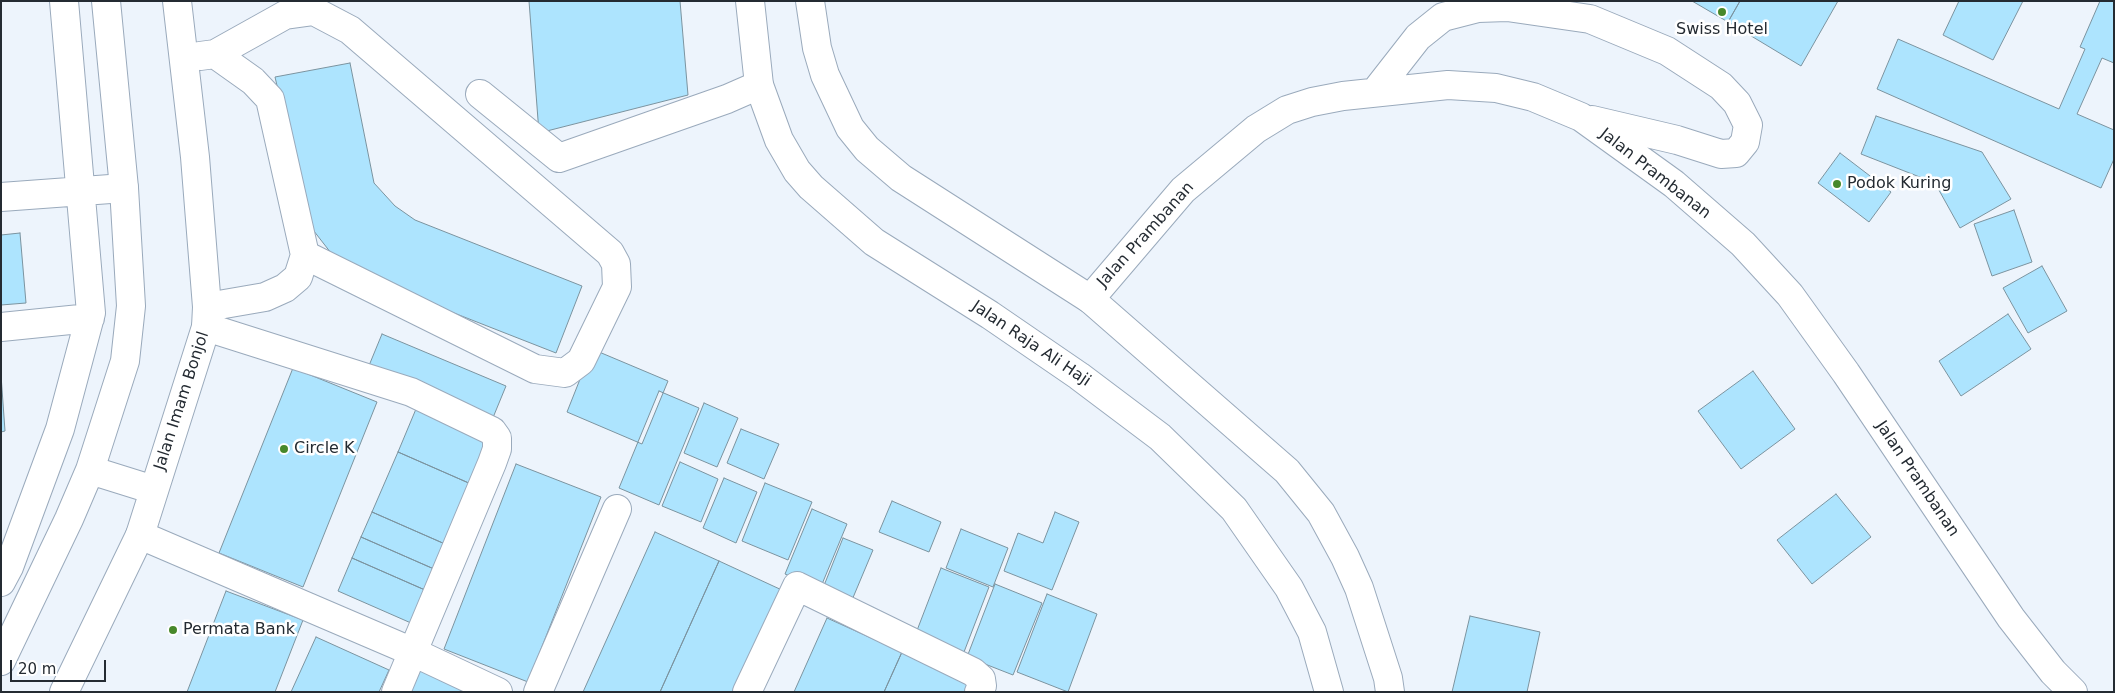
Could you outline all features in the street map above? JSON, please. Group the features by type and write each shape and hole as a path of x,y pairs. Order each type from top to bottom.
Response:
{"street":[{"path":"1,582 9,567 60,429 91,314 64,1"},
{"path":"1,661 69,519 90,470 125,362 131,306 124,188 106,1"},
{"name":"Jalan Imam Bonjol","path":"64,692 140,535 207,317 195,156 177,1"},
{"name":"Jalan Raja Ali Haji","path":"750,1 760,85 779,140 797,171 812,187 874,242 990,315 1079,376 1153,432 1234,509 1289,588 1307,623 1326,675 1329,692"},
{"path":"810,1 825,75 850,128 867,149 901,178 1090,299 1287,471 1321,513 1345,557 1359,588 1388,678 1390,692"},
{"path":"1375,92 1418,37 1443,17 1478,8 1508,7 1590,20 1667,51 1721,86 1737,103 1748,125 1745,142 1736,153 1721,154 1677,140 1581,117"},
{"path":"183,58 215,54 285,15 314,11 350,30 610,253 616,264 617,287 581,361 565,373 535,369 305,255"},
{"path":"207,317 285,288 298,277 305,255 270,98 253,81 215,54"},
{"path":"480,94 559,158 727,99 760,85"},
{"name":"Jalan Prambanan","path":"1090,299 1183,190 1256,128 1286,110 1312,102 1375,92 1448,85 1496,88 1533,97 1581,117 1674,184 1743,244 1790,295 1846,373 2011,618 2053,672 2073,692"},
{"path":"1,197 124,188"},
{"path":"207,317 411,392 492,431 496,438 498,449 396,692"},
{"path":"1,327 90,318"},
{"path":"90,470 154,490"},
{"path":"538,692 617,509"},
{"path":"140,535 413,652 498,692"},
{"path":"747,692 797,586 973,672 981,679 982,686 979,692"}],"building":[{"path":"529,1 680,1 688,95 539,133"},
{"name":"Swiss Hotel","path":"1692,1 1740,1 1728,22"},
{"path":"1740,1 1838,1 1801,66 1728,22"},
{"path":"1959,1 2023,1 1993,60 1943,35"},
{"path":"2100,1 2114,1 2114,63 2102,58 2077,114 2114,130 2114,159 2101,188 1877,89 1898,39 2059,109 2085,49 2080,47"},
{"path":"350,63 374,183 395,206 415,220 582,286 556,353 357,275 331,253 310,226 275,77"},
{"path":"1876,116 1982,152 2011,199 1960,228 1935,183 1861,154"},
{"path":"1840,153 1891,192 1869,222 1818,183"},
{"path":"2014,210 2032,262 1992,276 1974,224"},
{"path":"20,233 26,303 1,305 1,235"},
{"path":"2042,266 2067,311 2028,333 2003,288"},
{"path":"2008,314 2031,349 1961,396 1939,361"},
{"path":"382,334 506,386 492,420 368,368"},
{"path":"592,349 668,381 642,444 567,412"},
{"path":"293,368 377,402 303,587 219,553"},
{"path":"1753,371 1795,429 1741,469 1698,411"},
{"path":"1,375 5,431 1,432"},
{"path":"659,391 699,408 659,505 619,488"},
{"path":"704,403 738,418 717,467 684,453"},
{"path":"416,409 489,441 471,484 398,452"},
{"path":"741,429 779,444 764,479 727,463"},
{"path":"398,452 471,484 445,544 372,512"},
{"path":"680,462 718,479 701,522 662,506"},
{"path":"516,464 601,497 528,682 444,649"},
{"path":"724,478 757,492 736,543 703,528"},
{"path":"765,483 812,502 788,560 742,541"},
{"path":"1836,494 1871,537 1812,584 1777,540"},
{"path":"892,501 941,522 929,552 879,532"},
{"path":"812,509 847,524 820,589 785,574"},
{"path":"372,512 445,544 434,569 361,537"},
{"path":"1055,512 1079,522 1052,590 1004,571 1018,533 1043,543"},
{"path":"961,529 1008,548 993,587 946,568"},
{"path":"655,532 719,561 660,692 583,692"},
{"path":"361,537 434,569 425,590 352,558"},
{"path":"843,538 873,550 852,600 823,588"},
{"path":"352,558 425,590 411,623 338,591"},
{"path":"719,561 784,591 739,692 660,692"},
{"path":"941,568 989,587 964,652 916,633"},
{"path":"995,584 1042,603 1013,675 967,657"},
{"path":"226,591 303,620 275,692 187,692"},
{"path":"1047,594 1097,614 1068,692 1017,672"},
{"path":"1470,616 1540,632 1527,692 1452,692"},
{"path":"827,618 902,652 884,692 794,692"},
{"path":"316,637 389,670 379,692 291,692"},
{"path":"902,652 970,683 966,692 884,692"},
{"path":"416,665 484,692 406,692"}],"place":[{"name":"Swiss Hotel","path":"1722,12"},
{"name":"Podok Kuring","path":"1837,184"},
{"name":"Circle K","path":"284,449"},
{"name":"Permata Bank","path":"173,630"}]}
